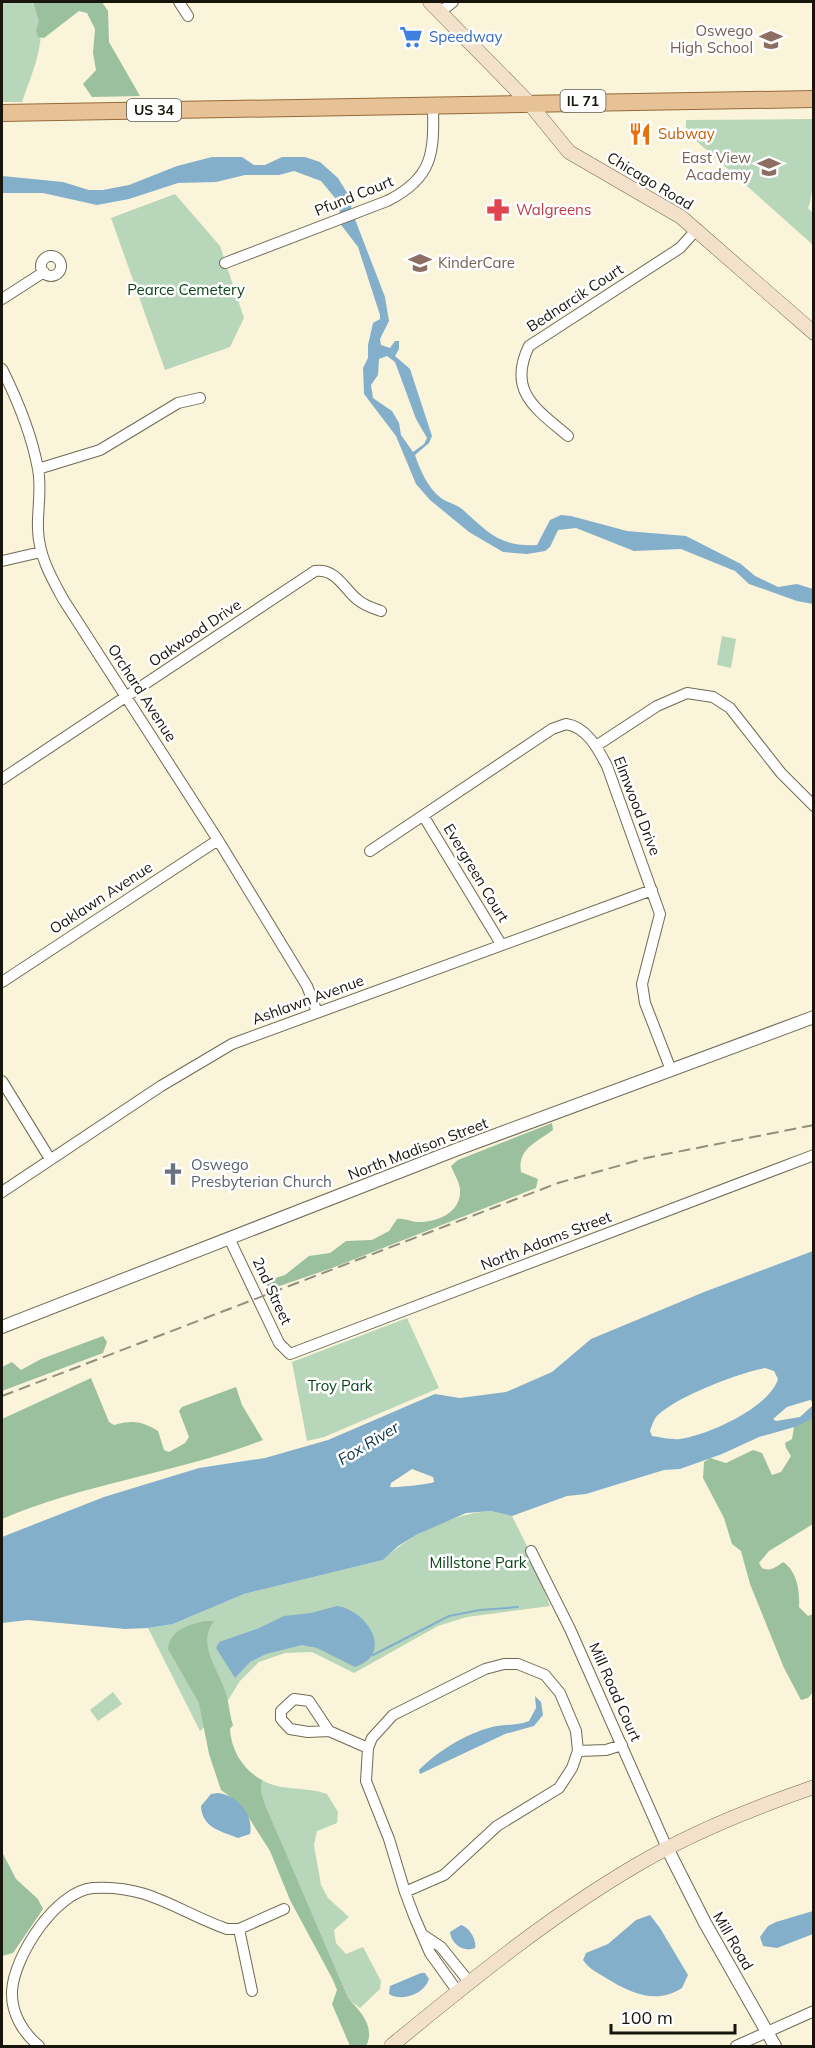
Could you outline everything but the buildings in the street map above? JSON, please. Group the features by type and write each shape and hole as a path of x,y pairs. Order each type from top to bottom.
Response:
{"main road":[{"name":"Chicago Road","path":"430,2 528,103 569,152 653,199 697,229 813,333"},
{"name":"IL 71","path":"528,103 813,99"},
{"name":"US 34","path":"2,112 528,103"},
{"path":"391,2046 470,1983 562,1915 633,1867 667,1848 813,1786"}],"street":[{"path":"179,2 189,16"},
{"path":"440,12 453,2"},
{"name":"Pfund Court","path":"225,263 398,196 420,177 429,163 432,147 433,105"},
{"name":"Bednarcik Court","path":"568,436 534,406 521,386 520,364 529,346 680,248 697,229"},
{"path":"2,299 44,273"},
{"name":"Orchard Avenue","path":"2,373 18,405 38,469 38,529 41,552 63,599 218,840 307,986 317,1012"},
{"path":"38,469 100,450 178,403 200,398"},
{"path":"2,561 41,552"},
{"name":"Oakwood Drive","path":"2,779 315,572 327,572 357,600 381,611"},
{"path":"596,746 657,706 687,693 713,697 730,708 781,773 813,806"},
{"name":"Elmwood Drive","path":"370,851 559,725 574,725 596,746 607,766 660,914 659,924 643,970 642,984 645,1003 671,1070"},
{"name":"Evergreen Court","path":"424,817 501,944"},
{"name":"Oaklawn Avenue","path":"2,982 218,840"},
{"name":"Ashlawn Avenue","path":"2,1192 161,1086 232,1044 652,890"},
{"name":"North Madison Street","path":"2,1327 229,1238 813,1017"},
{"path":"2,1081 50,1159"},
{"name":"North Adams Street","path":"290,1354 813,1155"},
{"name":"2nd Street","path":"229,1238 279,1343 290,1354"},
{"name":"Mill Road Court","path":"531,1551 570,1629 667,1848"},
{"path":"405,1892 444,1875 497,1826 559,1788 572,1768 578,1751 576,1731 560,1693 545,1675 518,1664 504,1664 484,1669 407,1707 382,1724 368,1748 366,1781 389,1839 405,1892 430,1953 458,1992"},
{"path":"330,1731 309,1701 294,1699 281,1711 281,1719 290,1730 330,1731 368,1748"},
{"path":"578,1751 606,1750 622,1745"},
{"name":"Mill Road","path":"667,1848 705,1923 775,2046"},
{"path":"39,2046 30,2038 16,2018 12,1990 18,1967 43,1922 56,1906 72,1895 90,1888 149,1893 214,1924 238,1929 284,1909"},
{"path":"238,1929 252,1991"},
{"path":"423,1935 441,1947 470,1983"},
{"path":"736,2046 813,2011"}],"green space":[{"path":"2,2 32,2 38,14 41,39 39,51 22,102 2,102"},
{"path":"33,2 102,2 108,11 109,42 140,96 92,97 83,84 96,70 93,53 95,29 87,13 79,11 44,38 38,37 36,30 39,21"},
{"name":"East View Academy","path":"813,119 813,179 808,208 813,213 813,245 692,137 689,140 689,130 686,128 686,120"},
{"name":"Pearce Cemetery","path":"175,194 220,246 244,318 230,347 165,370 111,218"},
{"path":"722,636 736,639 731,668 717,665"},
{"path":"552,1123 553,1130 535,1142 522,1157 521,1172 538,1179 536,1188 332,1268 268,1290 266,1281 285,1275 309,1256 330,1253 346,1241 372,1240 389,1231 397,1219 424,1222 446,1215 457,1204 460,1197 460,1189 451,1166 458,1160"},
{"name":"Troy Park","path":"407,1318 439,1388 324,1437 307,1441 292,1362"},
{"path":"103,1336 107,1342 103,1353 2,1391 2,1367 12,1362 21,1370 41,1359"},
{"path":"91,1378 109,1422 114,1425 137,1422 158,1431 164,1450 169,1452 185,1443 189,1437 179,1411 182,1407 236,1387 242,1405 263,1440 198,1461 66,1496 2,1519 2,1419"},
{"path":"813,1418 813,1524 769,1551 759,1563 762,1568 768,1569 783,1562 788,1566 797,1582 799,1607 808,1616 813,1614 813,1692 808,1698 801,1700 784,1668 750,1584 741,1551 732,1544 724,1518 703,1478 704,1462 710,1458 726,1463 753,1450 762,1453 772,1475 781,1472 791,1456 785,1443 792,1439 794,1427"},
{"name":"Millstone Park","path":"491,1511 512,1516 532,1556 550,1606 467,1617 438,1626 354,1673 312,1652 285,1653 259,1662 240,1681 222,1710 200,1731 148,1628 173,1624 244,1594 383,1560 406,1541 433,1526 461,1516"},
{"path":"204,1621 214,1621 209,1629 208,1646 227,1697 233,1725 230,1729 231,1737 236,1752 249,1771 262,1780 261,1791 266,1807 348,1998 362,2014 368,2026 369,2039 366,2046 350,2046 332,2004 337,1990 333,1980 290,1900 270,1851 240,1804 221,1790 209,1754 199,1703 168,1649 172,1637 181,1629"},
{"path":"113,1692 122,1704 98,1721 90,1710"},
{"path":"262,1780 286,1788 327,1794 338,1812 337,1823 317,1831 314,1845 321,1885 328,1898 349,1917 334,1930 336,1943 346,1954 363,1947 381,1981 380,1989 360,2008 348,1999 336,1975 266,1807 261,1791"},
{"path":"2,1852 16,1879 38,1899 43,1909 13,1953 2,1956"}],"water":[{"path":"212,157 242,157 254,165 265,165 282,157 305,157 320,162 338,178 352,201 351,209 385,297 389,321 380,339 381,345 390,348 395,341 399,341 399,349 395,356 410,369 432,436 429,443 415,455 419,467 436,494 462,509 487,531 503,541 537,545 550,520 561,515 627,531 686,536 741,564 755,576 778,587 797,584 813,589 813,604 797,601 749,584 735,571 681,549 634,551 576,528 558,530 550,547 545,551 527,554 503,552 469,532 430,500 416,484 396,436 364,394 363,368 368,358 368,345 373,323 380,319 380,315 358,247 339,222 340,204 321,181 294,171 279,175 245,175 216,182 178,183 129,199 97,205 43,193 2,193 2,176 63,182 89,190 103,190 129,185 177,166","holes":["387,356 395,362 416,419 427,438 424,444 413,452 401,435 399,423 392,411 373,398 371,385 378,375 379,359"]},
{"name":"Fox River","path":"813,1251 813,1402 810,1400 787,1407 773,1419 776,1421 800,1417 813,1405 813,1418 798,1426 759,1437 722,1454 680,1469 664,1470 586,1494 567,1496 512,1516 491,1511 466,1513 418,1534 398,1546 383,1560 244,1594 173,1624 125,1629 28,1620 2,1623 2,1537 104,1497 199,1468 265,1458 328,1440 435,1394 460,1398 506,1392 552,1372 591,1339 704,1292","holes":["765,1368 774,1371 778,1379 773,1389 763,1400 737,1418 722,1426 692,1436 677,1439 652,1436 650,1431 657,1416 679,1400 725,1380","412,1469 433,1477 434,1482 390,1487 391,1483"]},
{"path":"337,1606 358,1615 372,1633 375,1643 373,1653 367,1661 355,1667 317,1648 302,1645 266,1654 250,1662 235,1678 216,1648 219,1642 257,1629 284,1616 311,1613"},
{"path":"535,1696 541,1702 543,1715 534,1726 505,1734 420,1774 419,1770 426,1763 462,1739 492,1727 529,1721 536,1708"},
{"path":"218,1793 232,1797 243,1807 249,1819 250,1834 238,1838 213,1828 205,1819 201,1806 211,1794"},
{"path":"813,1911 813,1934 777,1948 763,1946 760,1937 768,1926"},
{"path":"650,1915 688,1975 682,1988 663,1996 643,1995 624,1988 593,1970 583,1960 586,1953 608,1944 636,1920"},
{"path":"461,1925 472,1934 475,1948 467,1949 455,1944 450,1932"},
{"path":"425,1973 429,1979 423,1989 406,1997 389,1994 390,1986"}],"waterway":[{"path":"373,1655 449,1616 480,1610 518,1607"}],"railway":[{"path":"2,1396 558,1183 646,1158 814,1125"}],"place":[{"name":"Speedway","path":"411,37"},
{"name":"Oswego High School","path":"771,40"},
{"name":"Subway","path":"640,134"},
{"name":"East View Academy","path":"769,167"},
{"name":"Walgreens","path":"498,210"},
{"name":"KinderCare","path":"420,263"},
{"name":"Oswego Presbyterian Church","path":"173,1174"}]}
